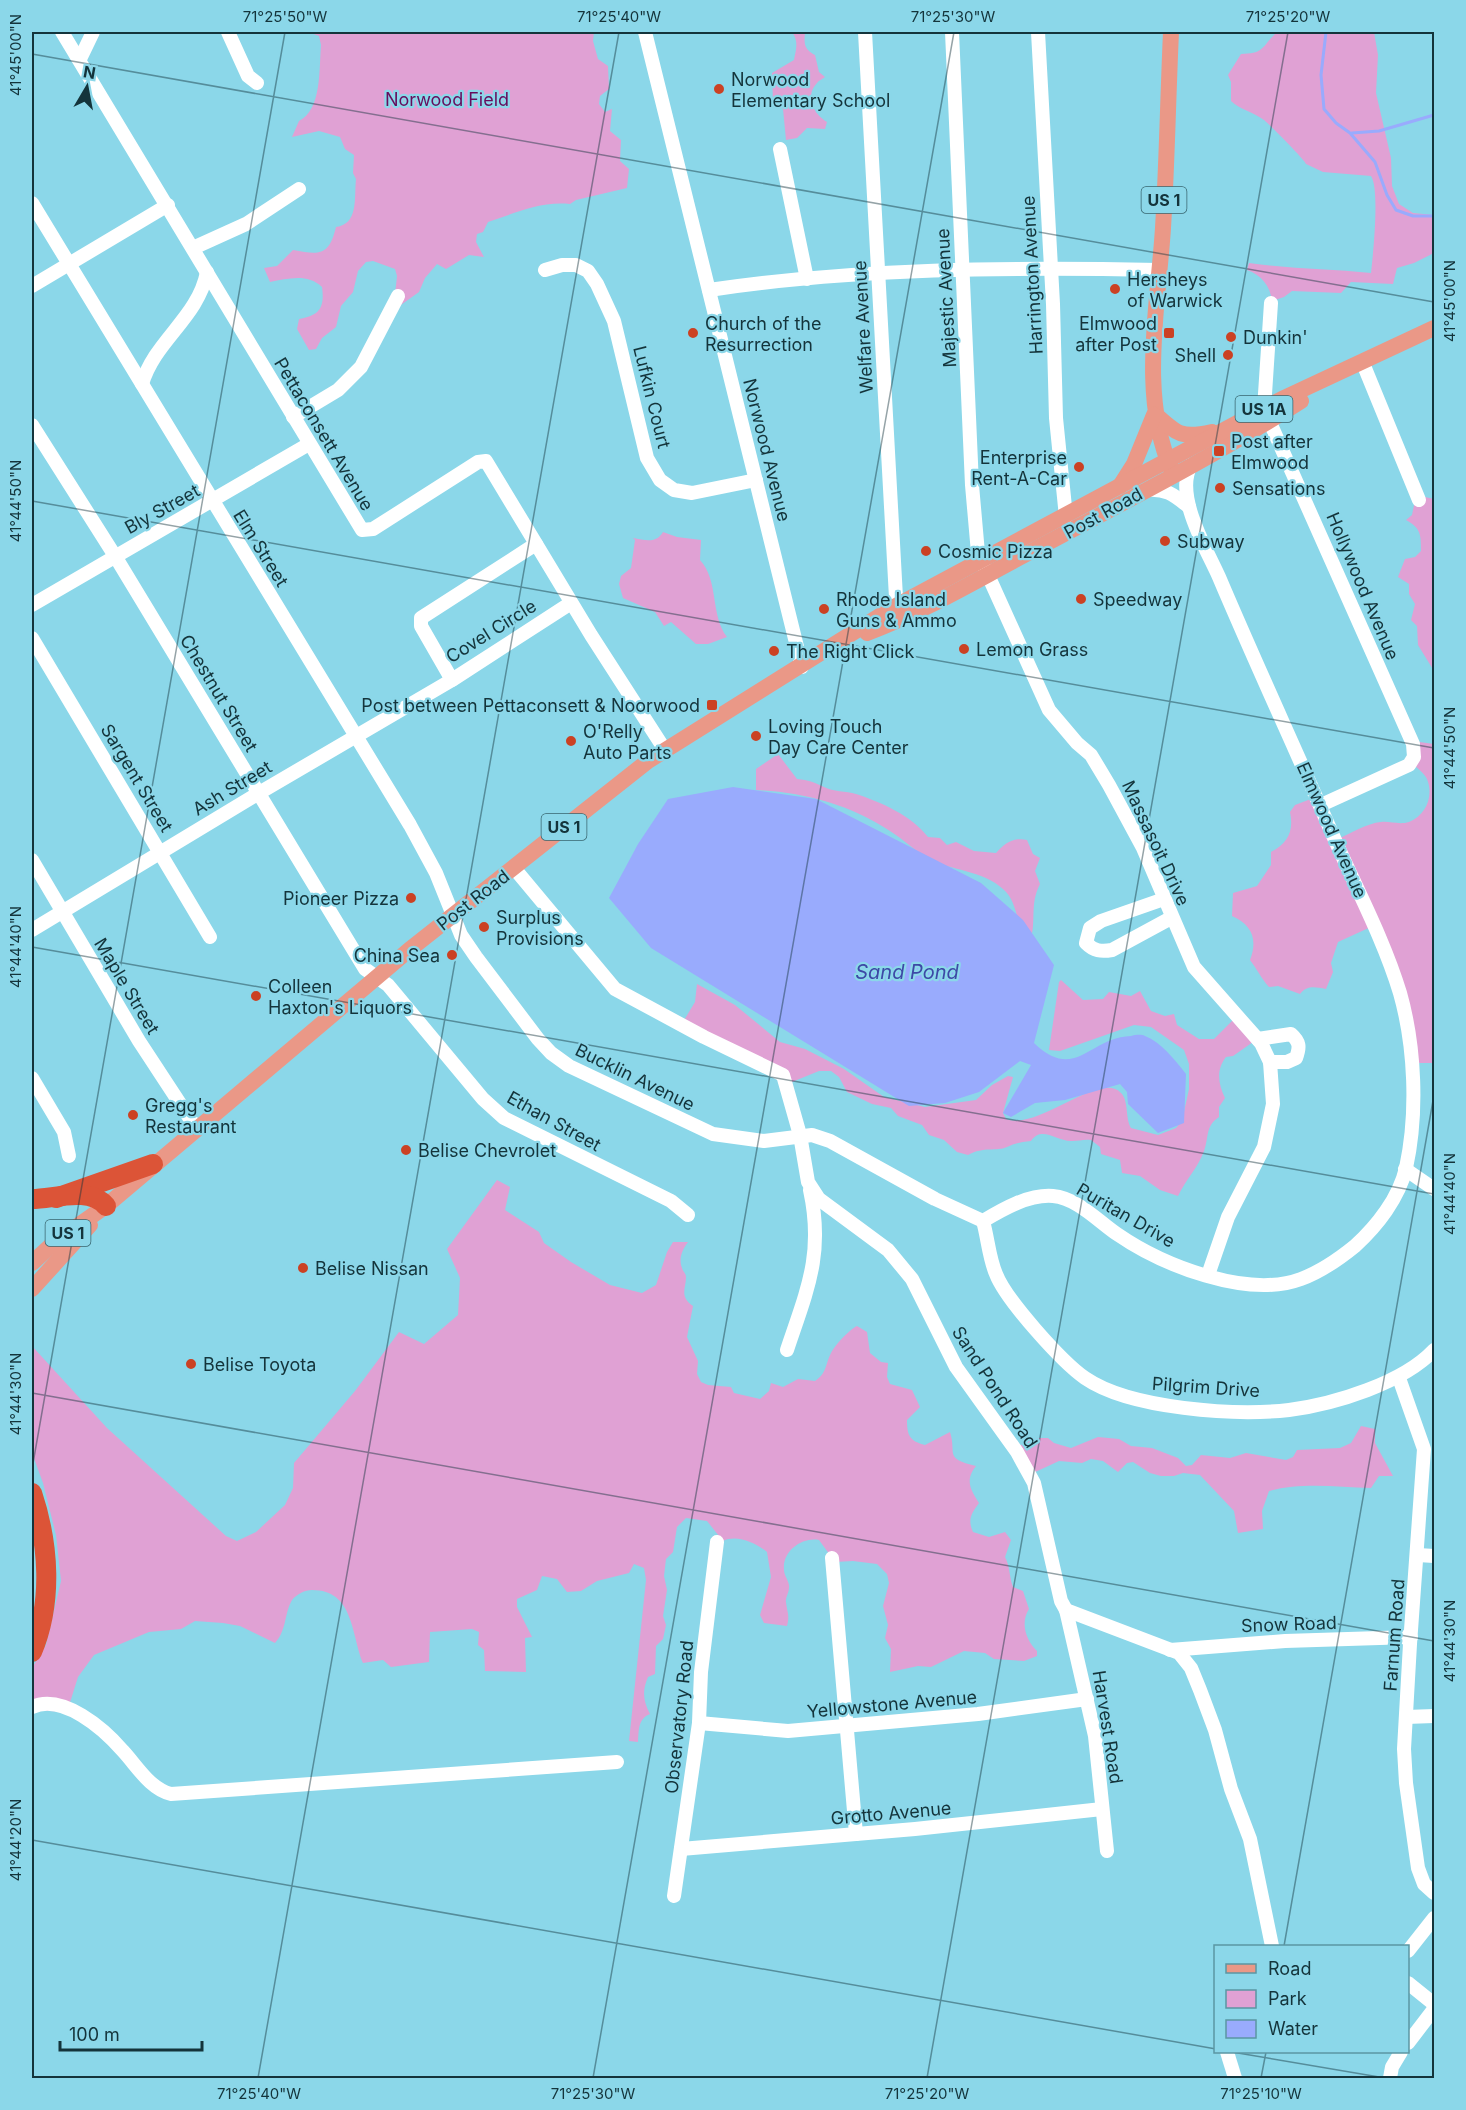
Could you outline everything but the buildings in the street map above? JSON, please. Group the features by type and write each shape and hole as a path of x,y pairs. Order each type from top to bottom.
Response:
{"highway":[{"path":"56,1198 153,1164"},
{"path":"32,1199 87,1196 98,1199 106,1206"},
{"path":"32,1493 40,1521 46,1573 42,1616 32,1652"}],"main road":[{"name":"US 1","path":"1171,32 1159,270 1155,414 1171,468"},
{"name":"Post Road","path":"32,1289 106,1206 153,1164 452,916 665,750 834,645 1146,490 1171,468 1227,429 1267,415 1362,361 1434,328"},
{"path":"1119,488 1134,464 1155,414 1175,433 1184,436 1227,429"},
{"name":"Post Road","path":"985,569 1066,517 1119,488 1171,468 1191,465 1242,439 1267,415"},
{"name":"Post Road","path":"32,1263 56,1241 106,1206"}],"street":[{"name":"Pettaconsett Avenue","path":"62,32 362,530 373,529 478,462 486,461 571,603 665,750"},
{"path":"80,60 93,32"},
{"path":"228,32 248,76 256,83"},
{"name":"Norwood Avenue","path":"645,32 802,667"},
{"name":"Welfare Avenue","path":"865,32 896,614"},
{"name":"Majestic Avenue","path":"952,32 972,485 978,553 985,569"},
{"name":"Harrington Avenue","path":"1038,32 1051,268 1056,418 1066,517"},
{"path":"780,149 807,279"},
{"path":"193,248 246,224 299,189"},
{"name":"Elm Street","path":"32,203 427,856 452,916"},
{"path":"32,286 168,205"},
{"name":"Lufkin Court","path":"545,270 562,265 576,266 588,270 597,284 614,321 647,458 660,480 674,490 692,493 756,480"},
{"path":"709,290 772,280 963,271 1051,268 1159,270"},
{"path":"142,384 151,360 201,296 207,272"},
{"path":"293,417 338,390 361,367 398,296"},
{"path":"1267,415 1271,303"},
{"path":"1362,361 1419,500"},
{"name":"Hollywood Avenue","path":"1267,415 1413,744 1414,758 1410,765 1321,805"},
{"name":"Chestnut Street","path":"32,425 115,556 363,966 377,977"},
{"name":"Bly Street","path":"32,606 309,444"},
{"name":"Elmwood Avenue","path":"1191,465 1186,474 1189,507 1360,893 1400,993 1412,1077 1411,1127 1405,1169"},
{"path":"1146,490 1162,489 1175,495 1189,507"},
{"name":"Covel Circle","path":"536,544 421,618 421,626 452,680 571,603"},
{"name":"Massasoit Drive","path":"985,569 1049,710 1077,743 1091,755 1143,848 1194,968 1258,1039 1270,1062 1273,1104 1264,1147 1228,1217 1208,1275"},
{"name":"Sargent Street","path":"32,638 210,937"},
{"name":"Ash Street","path":"32,930 452,680"},
{"name":"Maple Street","path":"32,860 139,1041 196,1128"},
{"name":"Sand Pond Road","path":"514,868 615,989 650,1009 783,1075 800,1135 808,1182 819,1199 888,1250 912,1279 956,1366 1017,1452 1034,1483 1061,1601 1066,1610"},
{"path":"1164,899 1101,921 1090,928 1086,943 1092,949 1101,952 1112,950 1172,918"},
{"name":"Bucklin Avenue","path":"452,916 480,964 551,1053 569,1066 713,1134 764,1141 800,1135"},
{"name":"Ethan Street","path":"377,977 388,985 483,1099 504,1118 671,1201 688,1215"},
{"path":"1258,1039 1291,1034 1298,1040 1300,1048 1296,1058 1287,1062 1270,1062"},
{"path":"32,1078 64,1132 69,1156"},
{"path":"800,1135 812,1135 830,1141 935,1199 983,1221"},
{"path":"1405,1169 1434,1189"},
{"name":"Puritan Drive","path":"983,1221 1037,1196 1056,1196 1076,1204 1120,1236 1157,1256 1227,1281 1267,1285 1300,1280 1327,1266 1354,1246 1381,1218 1396,1194 1405,1169"},
{"path":"787,1350 816,1254 815,1212 808,1182"},
{"name":"Pilgrim Drive","path":"983,1221 997,1278 1024,1314 1085,1378 1121,1395 1162,1405 1209,1409 1289,1410 1325,1403 1399,1378 1434,1350"},
{"name":"Farnum Road","path":"1399,1378 1424,1449 1406,1717 1406,1783 1418,1868 1424,1884 1434,1893"},
{"name":"Observatory Road","path":"674,1896 699,1723 700,1672 717,1542"},
{"path":"1418,1555 1434,1556"},
{"path":"832,1558 856,1834"},
{"path":"1066,1610 1179,1653 1191,1668 1215,1730 1231,1790 1250,1839 1272,1945"},
{"name":"Harvest Road","path":"1066,1610 1095,1736 1107,1851"},
{"name":"Snow Road","path":"1168,1650 1285,1641 1411,1637"},
{"name":"Yellowstone Avenue","path":"699,1723 773,1731 978,1714 1087,1699"},
{"path":"35,1705 66,1708 100,1729 156,1788 171,1794 617,1762"},
{"path":"1406,1717 1434,1716"},
{"name":"Grotto Avenue","path":"681,1849 1102,1809"},
{"path":"1409,1949 1434,1918"},
{"path":"1409,1985 1434,2004"},
{"path":"1409,2040 1434,2008"},
{"path":"1227,2053 1235,2079"},
{"path":"1390,2079 1392,2067 1400,2053"}],"green space":[{"name":"Norwood Field","path":"308,32 594,32 593,41 598,59 608,66 609,89 600,96 599,104 605,112 612,109 610,131 621,140 620,161 629,169 627,188 576,200 570,204 538,206 488,222 483,232 477,234 476,242 484,257 469,255 446,269 437,264 425,278 419,292 398,307 394,304 397,276 395,269 373,261 366,262 358,271 353,292 341,306 336,327 322,338 316,349 309,350 297,329 299,319 311,316 319,310 322,287 304,278 270,282 264,268 277,266 293,250 317,253 326,248 330,244 336,227 349,221 352,216 356,179 353,173 354,155 345,149 340,137 319,131 292,137 299,121 312,108 318,88 321,45 319,36"},
{"path":"792,32 805,32 806,46 815,55 819,72 825,77 813,88 811,99 818,115 827,122 825,129 807,128 797,138 786,140 783,109 773,102 772,73 794,60 796,42"},
{"path":"1277,32 1374,32 1378,55 1376,93 1391,158 1392,186 1399,204 1413,213 1434,215 1434,253 1397,268 1393,284 1351,282 1341,293 1292,291 1272,301 1264,281 1247,270 1249,263 1371,273 1375,194 1371,176 1323,172 1306,164 1264,120 1231,101 1231,82 1228,75 1241,54 1259,51"},
{"path":"1416,495 1434,499 1434,671 1418,645 1417,626 1411,620 1415,604 1409,594 1409,584 1398,577 1405,559 1415,557 1421,551 1419,532 1406,520 1412,515"},
{"path":"663,532 677,537 701,540 700,560 710,577 718,618 727,637 708,644 696,644 671,622 664,626 655,612 623,598 619,584 621,576 631,568 635,540 633,538 654,540"},
{"path":"1412,741 1434,744 1434,1063 1413,1063 1407,1030 1373,926 1338,942 1331,963 1333,972 1326,989 1308,988 1300,994 1278,986 1269,987 1250,960 1253,939 1249,928 1232,916 1233,893 1257,886 1271,865 1271,852 1282,845 1288,836 1291,825 1290,812 1295,805 1316,797 1337,839 1370,824 1405,823 1420,815 1427,804 1430,792 1427,779 1407,760"},
{"path":"778,754 797,779 876,801 905,816 928,837 940,838 947,845 956,842 974,851 996,853 1010,842 1018,839 1027,840 1033,854 1040,858 1035,871 1040,884 1035,899 1030,941 1025,936 1008,894 986,878 927,858 895,834 843,807 809,797 756,790 756,769"},
{"path":"1061,980 1083,1000 1103,999 1109,992 1131,996 1140,991 1151,1011 1165,1016 1174,1014 1177,1025 1199,1039 1214,1039 1235,1018 1253,1042 1233,1056 1226,1057 1223,1062 1219,1077 1225,1098 1219,1107 1219,1117 1211,1124 1201,1157 1178,1196 1160,1190 1140,1176 1122,1173 1120,1160 1101,1154 1100,1147 1091,1140 1066,1141 1040,1134 1031,1141 1003,1148 968,1155 957,1152 944,1140 929,1135 922,1125 898,1116 891,1108 872,1104 847,1092 839,1077 831,1071 819,1071 787,1084 683,1022 695,1002 697,984 735,1005 780,1042 805,1049 844,1069 884,1097 925,1107 976,1100 992,1085 1008,1076 1013,1077 1003,1113 1006,1119 1020,1120 1035,1117 1084,1094 1111,1088 1123,1096 1131,1128 1158,1135 1176,1128 1182,1121 1189,1089 1189,1064 1184,1050 1151,1027 1134,1025 1060,1051 1049,1050"},
{"path":"497,1180 510,1187 505,1210 539,1232 544,1243 610,1285 642,1293 656,1285 667,1252 673,1242 688,1242 681,1257 682,1269 686,1276 684,1292 686,1299 693,1306 687,1337 698,1361 697,1374 701,1382 708,1385 731,1387 734,1393 760,1399 769,1391 771,1383 783,1387 798,1379 815,1381 824,1372 833,1350 846,1334 857,1326 867,1332 870,1353 881,1362 888,1363 887,1377 890,1384 912,1390 920,1407 907,1420 910,1437 925,1445 950,1432 955,1458 976,1466 970,1484 979,1503 971,1516 971,1527 973,1532 989,1537 1005,1532 1011,1540 1005,1557 1013,1587 1023,1591 1029,1609 1025,1626 1030,1642 1037,1651 1037,1656 1024,1661 994,1659 985,1653 964,1651 931,1667 918,1666 890,1672 891,1649 885,1638 888,1625 883,1606 889,1583 887,1574 877,1564 853,1561 835,1562 819,1540 800,1543 786,1557 784,1570 789,1586 786,1600 787,1626 764,1623 760,1615 771,1577 767,1552 746,1540 734,1538 723,1541 707,1521 686,1518 677,1527 673,1552 666,1559 664,1576 667,1590 663,1616 666,1625 663,1639 656,1646 655,1674 648,1677 644,1691 650,1714 641,1722 638,1742 629,1741 646,1580 644,1568 634,1564 629,1573 597,1581 581,1591 567,1592 557,1579 542,1576 537,1590 517,1599 517,1607 532,1637 525,1638 526,1672 485,1671 484,1650 478,1645 479,1632 472,1629 430,1632 429,1662 391,1667 383,1660 363,1663 349,1616 343,1605 336,1597 326,1592 309,1590 292,1600 282,1633 275,1643 240,1626 223,1623 195,1621 181,1629 149,1632 94,1655 78,1677 67,1712 32,1710 32,1668 46,1645 61,1581 56,1535 43,1483 32,1453 32,1346 107,1428 226,1536 237,1541 256,1532 285,1505 293,1488 294,1463 355,1391 399,1332 424,1344 458,1315 460,1278 447,1249"},
{"path":"1361,1426 1375,1429 1375,1443 1393,1476 1379,1476 1371,1488 1307,1486 1269,1491 1262,1511 1263,1529 1238,1533 1234,1511 1200,1475 1183,1473 1161,1476 1150,1473 1133,1462 1127,1463 1118,1472 1103,1461 1091,1459 1082,1463 1059,1461 1031,1474 1016,1448 1033,1438 1048,1438 1054,1443 1071,1448 1098,1437 1119,1439 1131,1446 1152,1448 1178,1458 1186,1466 1192,1465 1201,1455 1230,1458 1246,1453 1286,1460 1293,1457 1297,1450 1340,1448 1351,1443"}],"water":[{"name":"Sand Pond","path":"733,787 816,799 981,883 1023,920 1054,965 1034,1043 1049,1054 1061,1059 1072,1059 1116,1038 1143,1035 1157,1042 1186,1074 1184,1123 1158,1133 1128,1104 1127,1092 1120,1084 1065,1100 1035,1103 1011,1117 1003,1113 1031,1065 1020,1061 979,1092 945,1103 909,1106 651,948 609,898 638,844 668,799"}],"waterway":[{"path":"1326,32 1321,75 1324,109 1336,123 1350,133 1375,162 1387,195 1396,210 1413,216 1434,216"},
{"path":"1352,133 1379,131 1434,115"}],"place":[{"name":"Norwood Elementary School","path":"719,89"},
{"name":"Hersheys of Warwick","path":"1115,289"},
{"name":"Church of the Resurrection","path":"693,333"},
{"name":"Elmwood after Post","path":"1169,333"},
{"name":"Dunkin'","path":"1231,337"},
{"name":"Shell","path":"1228,355"},
{"name":"Post after Elmwood","path":"1219,451"},
{"name":"Enterprise Rent-A-Car","path":"1079,467"},
{"name":"Sensations","path":"1220,488"},
{"name":"Subway","path":"1165,541"},
{"name":"Cosmic Pizza","path":"926,551"},
{"name":"Speedway","path":"1081,599"},
{"name":"Rhode Island Guns & Ammo","path":"824,609"},
{"name":"Lemon Grass","path":"964,649"},
{"name":"The Right Click","path":"774,651"},
{"name":"Post between Pettaconsett & Noorwood","path":"712,705"},
{"name":"Loving Touch Day Care Center","path":"756,736"},
{"name":"O'Relly Auto Parts","path":"571,741"},
{"name":"Pioneer Pizza","path":"411,898"},
{"name":"Surplus Provisions","path":"484,927"},
{"name":"China Sea","path":"452,955"},
{"name":"Colleen Haxton's Liquors","path":"256,996"},
{"name":"Gregg's Restaurant","path":"133,1115"},
{"name":"Belise Chevrolet","path":"406,1150"},
{"name":"Belise Nissan","path":"303,1268"},
{"name":"Belise Toyota","path":"191,1364"}]}
